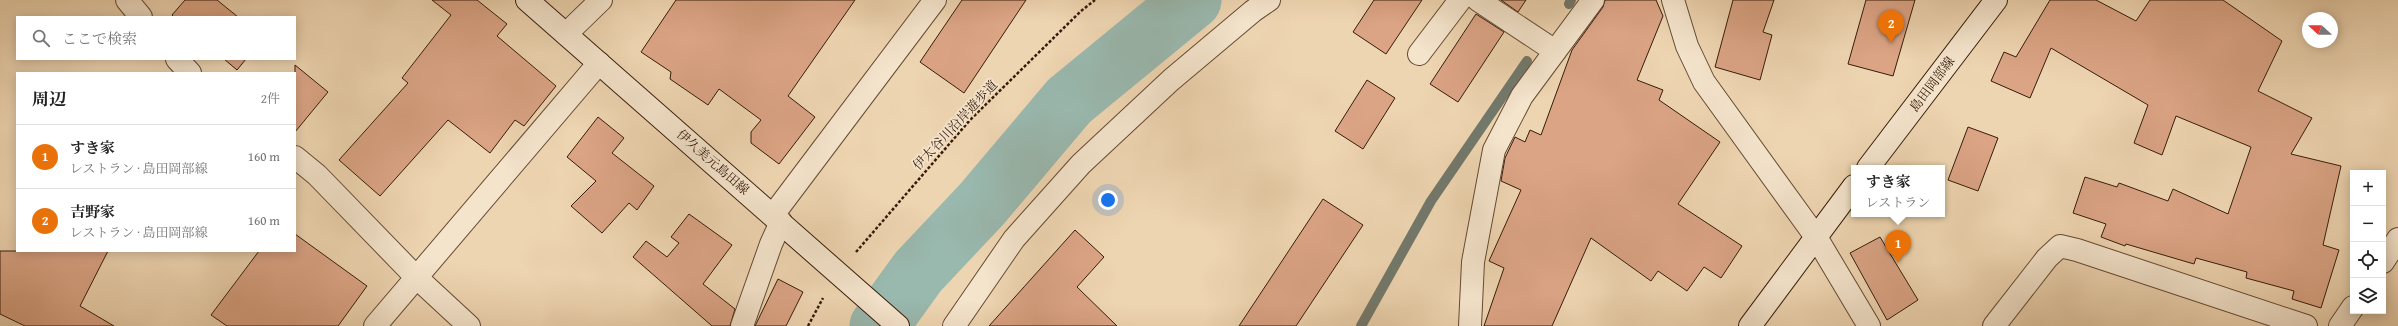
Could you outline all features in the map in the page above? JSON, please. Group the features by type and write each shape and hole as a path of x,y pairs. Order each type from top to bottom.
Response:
{"street":[{"path":"127,0 140,16"},
{"name":"伊久美元島田線","path":"527,0 777,218 898,326"},
{"path":"566,34 601,0"},
{"path":"742,326 771,244 777,218 935,0"},
{"path":"954,326 1014,239 1081,164 1171,80 1253,11 1269,0"},
{"path":"1419,54 1460,0"},
{"path":"1478,0 1556,51"},
{"path":"1470,326 1473,262 1494,150 1522,96 1593,0"},
{"path":"1673,0 1687,46 1704,82 1816,237 1869,326"},
{"name":"島田岡部線","path":"1870,165 1996,0"},
{"path":"178,60 189,72"},
{"path":"375,326 598,62"},
{"path":"296,158 317,174 416,277 469,326"},
{"path":"1750,326 1851,190"},
{"path":"2386,257 2398,239"},
{"path":"1994,326 2046,258 2060,246 2077,250 2306,326"},
{"path":"2340,326 2350,311"}],"path":[{"name":"伊太谷川沿岸遊歩道","path":"843,276 970,120 1095,0"}],"building":[{"path":"185,0 217,0 237,16 173,16 172,15"},
{"path":"432,0 477,0 507,24 497,36 556,86 524,126 515,120 490,153 448,120 380,196 339,160 408,83 402,78 451,15"},
{"path":"676,0 855,0 788,96 815,117 779,164 751,143 751,132 761,120 719,89 708,105 670,79 671,72 641,52"},
{"path":"962,0 1026,0 964,93 920,62"},
{"path":"1374,0 1422,0 1386,54 1353,32"},
{"path":"1501,0 1526,0 1518,12"},
{"path":"1605,0 1656,0 1663,16 1637,80 1663,90 1659,100 1720,142 1678,204 1742,246 1721,278 1704,267 1687,291 1658,271 1651,281 1591,238 1552,326 1484,326 1504,268 1489,261 1521,190 1501,181 1505,158 1515,137 1525,142 1530,130 1541,135 1572,50 1603,7"},
{"path":"1733,0 1774,0 1763,32 1772,35 1760,80 1715,67"},
{"path":"1866,0 1915,0 1893,76 1848,64"},
{"path":"2050,0 2096,0 2136,21 2150,0 2223,0 2282,41 2258,91 2312,118 2291,154 2341,166 2323,245 2339,250 2321,308 2292,299 2294,291 2246,278 2247,272 2196,258 2194,264 2126,244 2125,246 2101,237 2106,224 2073,213 2085,177 2117,187 2119,183 2168,201 2173,189 2228,214 2251,147 2176,116 2162,155 2134,143 2148,105 2051,48 2030,98 1991,81 2004,52 2016,57"},
{"path":"1476,14 1504,32 1458,102 1430,84"},
{"path":"225,60 245,60 237,70"},
{"path":"295,65 328,92 296,131 296,72"},
{"path":"1367,80 1395,98 1363,149 1335,131"},
{"path":"598,117 624,138 612,153 654,186 637,210 629,203 602,233 571,206 596,181 567,157"},
{"path":"1968,127 1998,138 1978,191 1948,180"},
{"path":"1323,199 1363,225 1296,326 1239,326"},
{"path":"689,214 732,245 703,284 735,309 730,326 712,326 633,257 646,241 667,257 679,243 671,237"},
{"path":"1075,230 1104,257 1077,287 1117,326 989,326"},
{"path":"296,235 367,286 338,326 227,326 211,315 258,252 296,252"},
{"path":"1880,237 1918,300 1887,320 1850,253"},
{"path":"0,251 107,252 80,306 114,326 25,326 0,314"},
{"path":"778,279 803,292 786,326 755,326"}],"waterway":[{"path":"879,326 918,272 982,204 1069,101 1192,0"},
{"path":"1569,4 1571,0"},
{"path":"1361,326 1431,201 1527,61"}],"place":[{"name":"吉野家","path":"1891,43"},
{"name":"すき家","path":"1898,263"}]}
